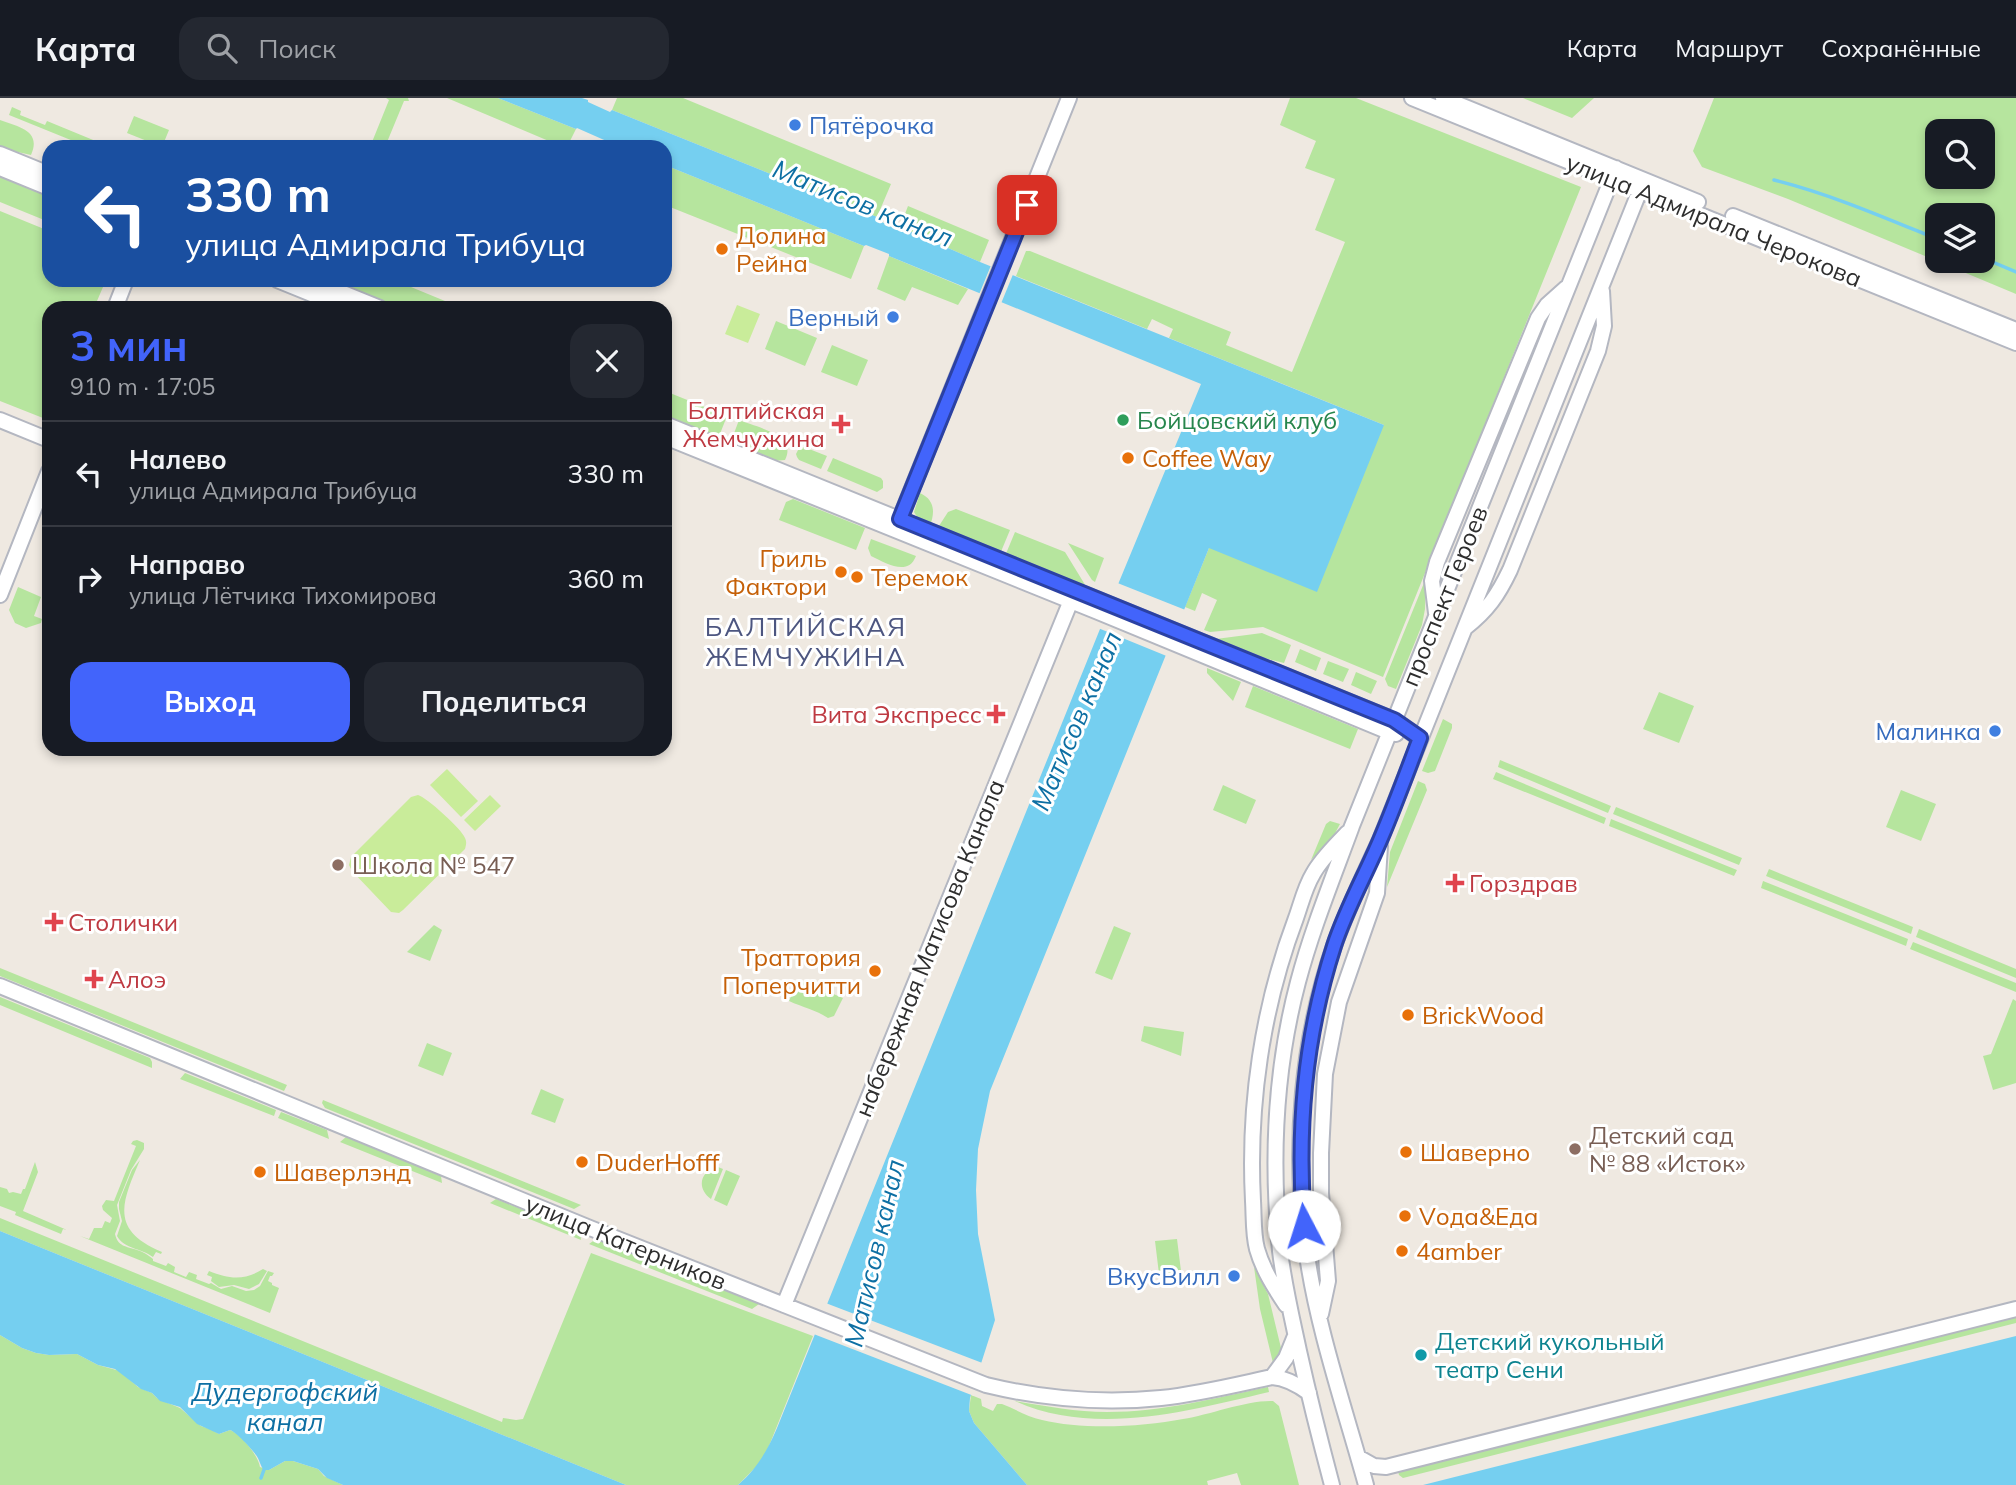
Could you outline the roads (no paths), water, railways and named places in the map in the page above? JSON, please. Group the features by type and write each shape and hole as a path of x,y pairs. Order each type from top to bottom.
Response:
{"street":[{"path":"897,525 1069,98"},
{"name":"улица Адмирала Черокова","path":"1412,98 1614,173"},
{"name":"улица Адмирала Черокова","path":"1443,98 2016,343"},
{"path":"0,154 42,171"},
{"path":"0,168 42,185"},
{"name":"проспект Героев","path":"1332,1485 1290,1311 1280,1253 1275,1181 1277,1125 1288,1026 1312,936 1352,826 1436,617 1432,581 1437,562 1538,318 1546,305 1569,284 1614,173"},
{"name":"улица Адмирала Черокова","path":"1642,185 2016,330"},
{"name":"проспект Героев","path":"1366,1485 1320,1318 1306,1248 1301,1182 1301,1123 1305,1074 1319,998 1335,943 1380,840 1642,185"},
{"path":"1464,629 1481,616 1497,597 1510,570 1598,351 1604,326 1602,286"},
{"path":"294,287 329,301"},
{"path":"328,287 363,301"},
{"path":"0,420 42,437"},
{"path":"672,427 897,525"},
{"path":"672,440 897,525 1420,738"},
{"path":"0,595 42,489"},
{"name":"набережная Матисова Канала","path":"784,1305 1073,596"},
{"path":"1290,1311 1265,1273 1256,1246 1252,1161 1258,1070 1277,976 1312,875 1352,826"},
{"path":"1320,1318 1328,1280 1321,1193 1325,1074 1339,1002 1377,893 1380,840"},
{"name":"улица Катерников","path":"0,986 590,1228 986,1385 1042,1396 1115,1401 1163,1398 1272,1377"},
{"path":"1358,1457 1374,1466 1386,1468 2016,1309"},
{"path":"1272,1377 1286,1358 1296,1335"},
{"path":"1272,1377 1291,1381 1309,1392"},
{"path":"1372,1485 1386,1468"}],"water":[{"name":"Матисов канал","path":"498,98 588,100 610,112 612,110 877,217 877,220 898,229 900,227 980,262 1384,425 1317,592 1209,548 990,1091 978,1149 976,1190 978,1234 995,1320 970,1398 969,1411 974,1423 1027,1485 738,1485 761,1459 777,1428 1201,384 889,254 672,168 672,140 604,140"},
{"name":"Дудергофский канал","path":"0,1231 626,1485 343,1485 327,1478 318,1469 293,1461 285,1461 264,1470 254,1452 233,1431 219,1434 197,1424 180,1407 160,1401 115,1369 98,1365 77,1354 36,1353 0,1335"},
{"path":"2016,1336 2016,1485 1423,1485"}],"waterway":[{"path":"1774,180 1836,199 1925,234"},
{"path":"1995,263 2016,272"},
{"path":"261,1478 265,1467"}],"place":[{"name":"Пятёрочка","path":"795,125"},
{"name":"Долина Рейна","path":"722,249"},
{"name":"Верный","path":"893,317"},
{"name":"Бойцовский клуб","path":"1123,420"},
{"name":"Балтийская Жемчужина","path":"841,424"},
{"name":"Coffee Way","path":"1128,458"},
{"name":"Гриль Фактори","path":"841,572"},
{"name":"Теремок","path":"857,577"},
{"name":"Вита Экспресс","path":"996,714"},
{"name":"Малинка","path":"1995,731"},
{"name":"Школа № 547","path":"338,865"},
{"name":"Горздрав","path":"1455,883"},
{"name":"Столички","path":"54,922"},
{"name":"Траттория Поперчитти","path":"875,971"},
{"name":"Алоэ","path":"94,979"},
{"name":"BrickWood","path":"1408,1015"},
{"name":"Детский сад № 88 «Исток»","path":"1575,1149"},
{"name":"Шаверно","path":"1406,1152"},
{"name":"DuderHofff","path":"582,1162"},
{"name":"Шаверлэнд","path":"260,1172"},
{"name":"Vода&Еда","path":"1405,1216"},
{"name":"4amber","path":"1402,1251"},
{"name":"ВкусВилл","path":"1234,1276"},
{"name":"Детский кукольный театр Сени","path":"1421,1355"}],"district":[{"name":"БАЛТИЙСКАЯ ЖЕМЧУЖИНА","path":"806,641"}]}
